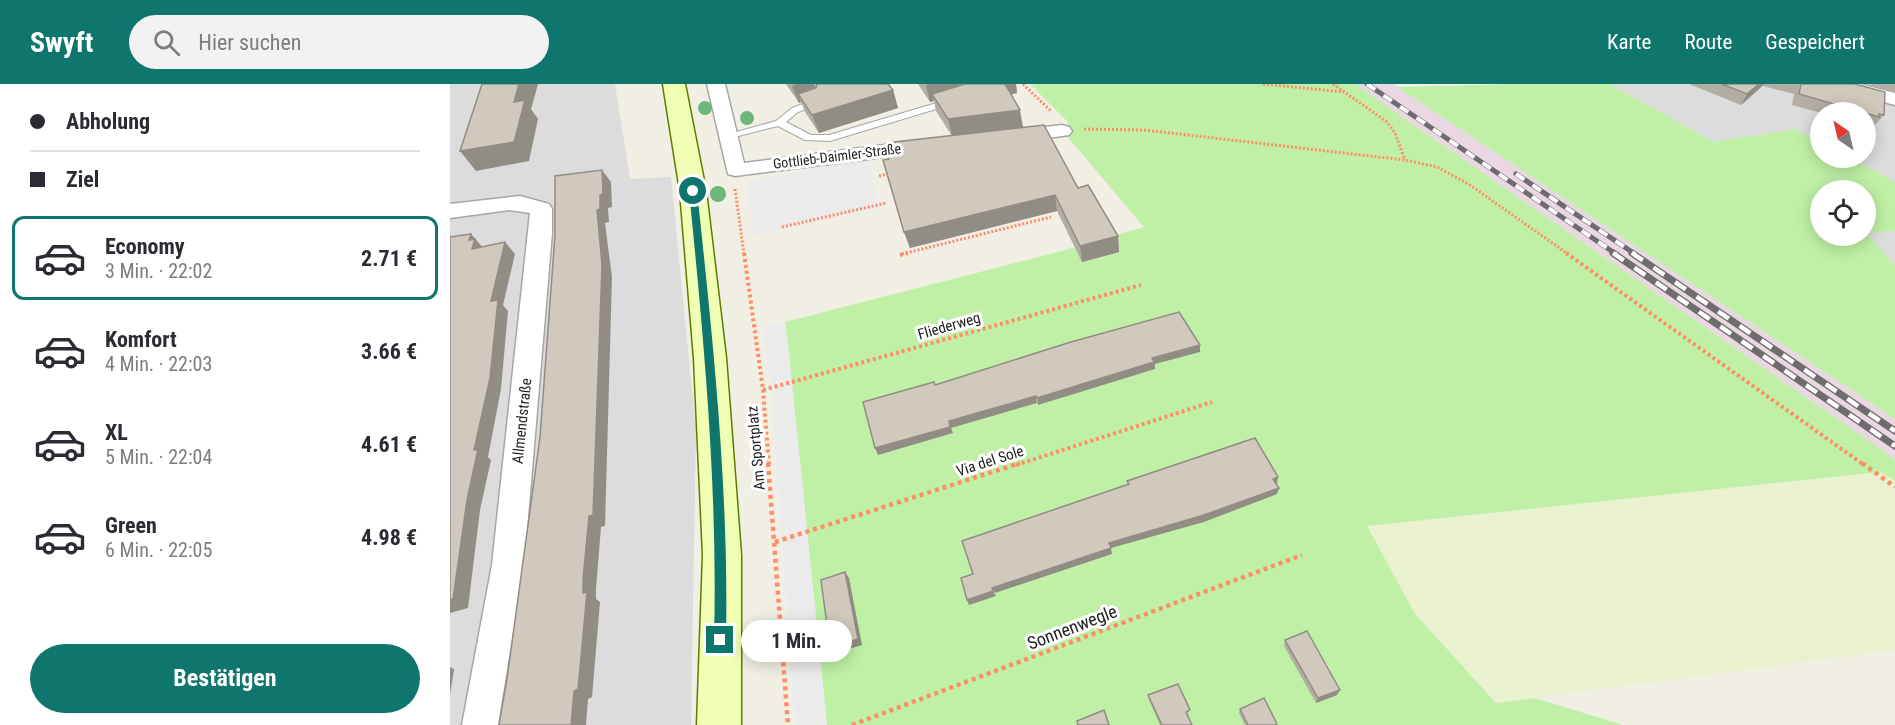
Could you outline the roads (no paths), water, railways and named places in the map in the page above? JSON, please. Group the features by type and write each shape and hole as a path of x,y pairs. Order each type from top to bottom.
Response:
{"main road":[{"path":"674,84 693,191 710,358 722,555 719,725"}],"street":[{"path":"716,84 728,136"},
{"path":"1838,84 1895,99"},
{"path":"989,139 1062,131"},
{"name":"Gottlieb-Daimler-Straße","path":"728,136 735,170 946,144"},
{"name":"Allmendstraße","path":"450,211 505,204 533,204 541,209 541,233 508,565 480,725"}],"lane":[{"path":"779,123 809,138 830,138 963,98 977,91 978,84"},
{"path":"728,136 779,123 795,110 819,101"}],"railway":[{"path":"1367,84 1616,254"},
{"path":"1516,174 1635,254"},
{"path":"1613,253 1895,446"},
{"path":"1632,253 1895,431"}]}
